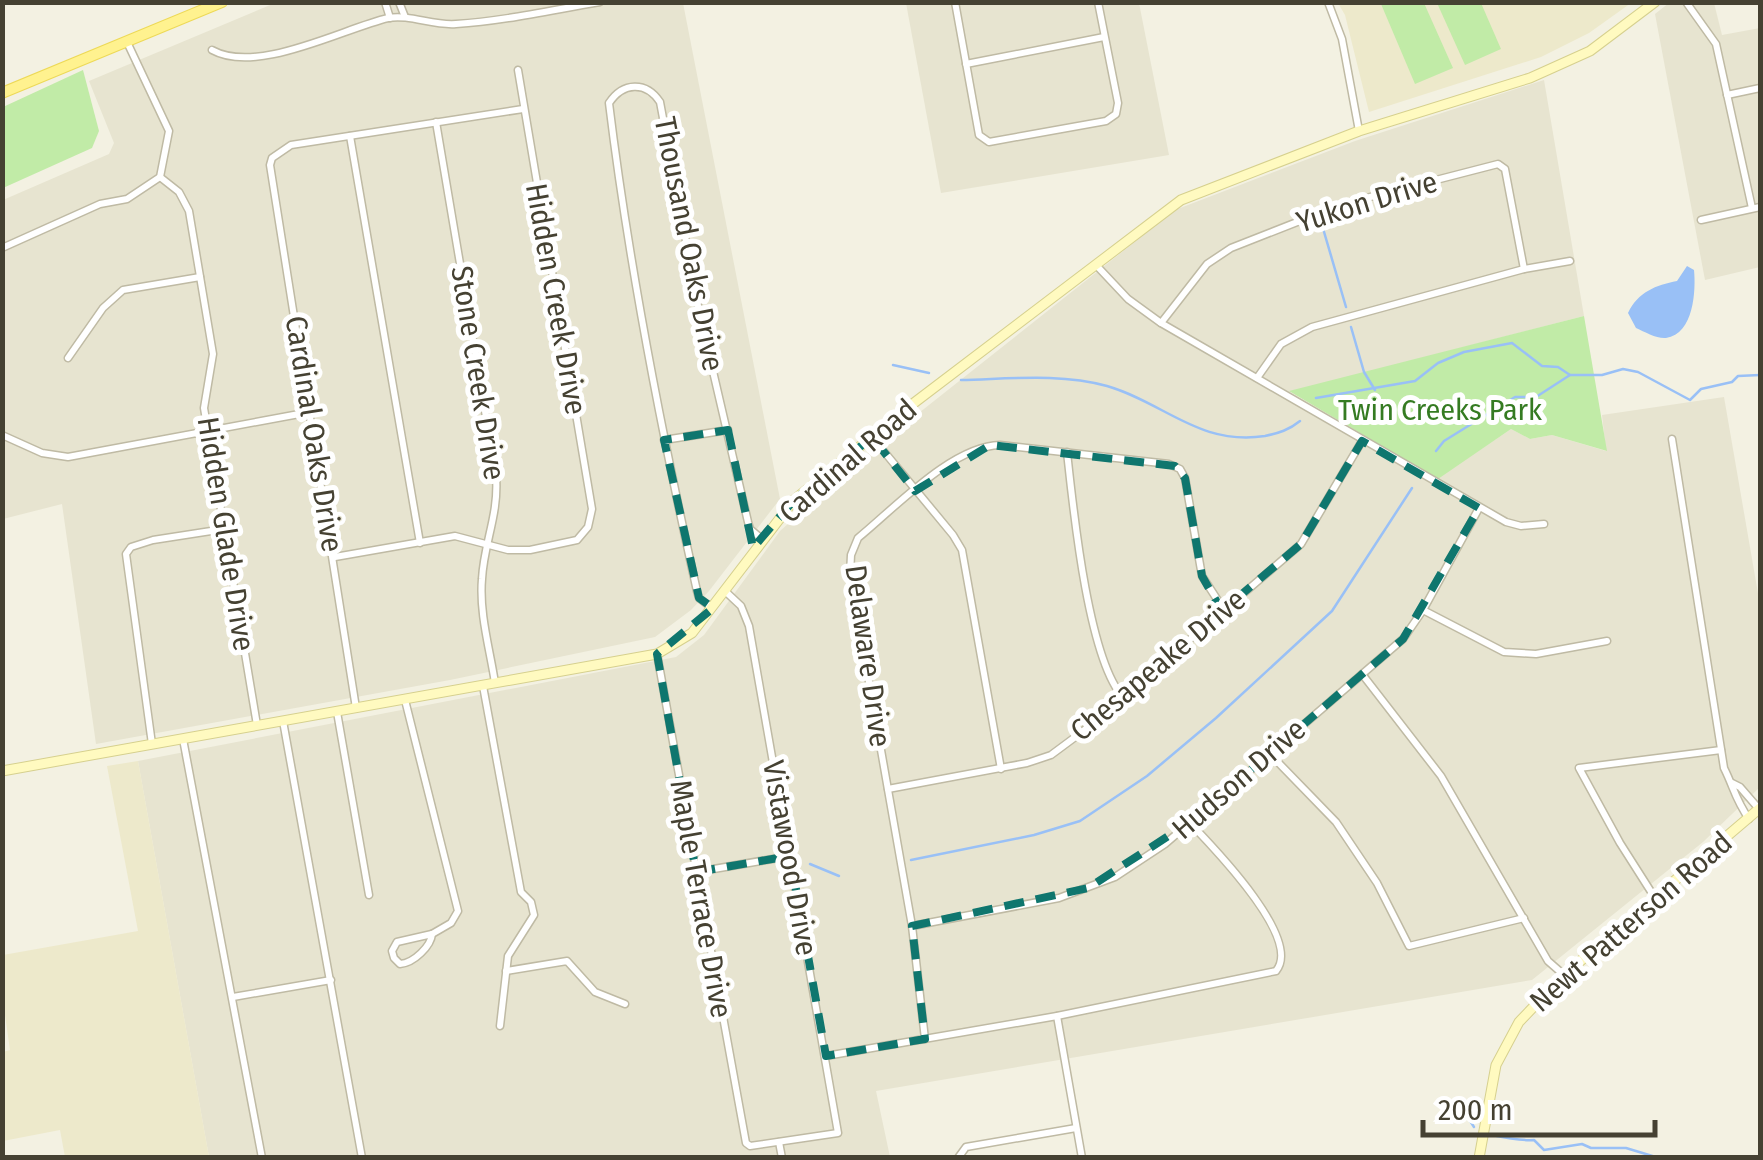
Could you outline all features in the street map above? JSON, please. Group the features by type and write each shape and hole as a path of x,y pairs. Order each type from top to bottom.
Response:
{"main road":[{"path":"2,93 222,2"}],"street":[{"path":"385,2 390,18"},
{"path":"399,2 405,18"},
{"path":"212,50 225,58 308,47 390,18 451,25 600,2"},
{"path":"955,2 982,140 998,141 1106,120 1116,114 1118,103 1098,2"},
{"path":"1328,2 1342,39 1359,131"},
{"name":"Cardinal Road","path":"2,771 657,654 681,642 713,608 794,500 1181,200 1359,131 1530,78 1574,60 1655,2"},
{"path":"1686,2 1716,44 1756,208 1701,220"},
{"path":"966,64 1104,37"},
{"path":"2,248 100,204 127,199 160,177 169,132 127,42"},
{"name":"Hidden Creek Drive","path":"489,544 508,550 530,550 577,540 588,528 592,509 518,70"},
{"name":"Thousand Oaks Drive","path":"713,608 697,591 664,440 610,103 612,97 625,89 648,88 660,102 699,311 750,529 764,540"},
{"path":"1727,95 1760,88"},
{"path":"420,542 350,136 523,109"},
{"name":"Stone Creek Drive","path":"436,122 496,476 496,518 481,592 496,683"},
{"name":"Cardinal Oaks Drive","path":"350,136 291,146 272,161 270,171 356,708"},
{"name":"Yukon Drive","path":"1161,323 1207,264 1231,248 1344,204 1498,164 1505,169 1524,269"},
{"name":"Hidden Glade Drive","path":"160,177 180,192 189,212 214,354 204,408 207,432 257,726"},
{"path":"1257,378 1282,344 1312,327 1524,269 1570,261"},
{"path":"1095,264 1128,299 1161,323 1362,441 1479,508 1520,526 1544,524"},
{"path":"68,358 103,308 123,290 200,277"},
{"path":"2,435 42,452 68,457 310,412"},
{"path":"664,440 728,430"},
{"path":"872,437 962,550 1001,768"},
{"path":"1672,439 1724,768 1732,783 1732,795 1749,818"},
{"name":"Chesapeake Drive","path":"888,789 1001,768 1050,754 1123,697 1300,544 1362,441"},
{"name":"Delaware Drive","path":"925,1039 912,926 850,565 858,538 959,456 980,446 1000,444 1169,464 1180,469 1185,478 1202,576 1224,610"},
{"path":"1067,452 1097,642 1108,676 1123,697"},
{"name":"Hudson Drive","path":"912,926 1059,898 1115,877 1140,862 1402,639 1423,610 1479,508"},
{"path":"152,745 125,560 128,550 153,540 224,530"},
{"path":"334,557 455,536 489,544"},
{"name":"Vistawood Drive","path":"725,591 741,606 749,626 839,1132 779,1142"},
{"path":"1423,610 1504,652 1536,654 1607,641"},
{"name":"Maple Terrace Drive","path":"657,654 747,1144 779,1142"},
{"path":"1362,674 1442,776 1548,961 1564,975"},
{"path":"483,686 521,892 531,902 534,915 512,947 500,1026"},
{"path":"405,700 458,911 451,923 432,934 400,940 394,945 394,958 400,964 412,960 432,934"},
{"path":"337,712 369,895"},
{"path":"283,722 362,1158"},
{"path":"184,739 262,1158"},
{"path":"1656,899 1579,768 1721,750"},
{"path":"1269,752 1336,822 1378,883 1409,946 1524,918"},
{"path":"1732,783 1760,809"},
{"name":"Newt Patterson Road","path":"1479,1158 1496,1066 1519,1022 1564,975 1760,809"},
{"path":"826,1056 1057,1016 1276,971 1281,967 1280,945 1266,914 1190,822"},
{"path":"696,872 790,856"},
{"path":"506,970 567,961 595,992 625,1004"},
{"path":"233,996 330,980"},
{"path":"1057,1016 1082,1158"},
{"path":"958,1158 961,1151 974,1145 1076,1128"},
{"path":"779,1142 782,1158"}],"highlighted area":[{"path":"728,430 753,548 794,500 872,437 915,491 990,445 1175,466 1185,478 1202,576 1222,611 1301,544 1362,441 1479,508 1403,639 1190,822 1088,888 912,926 925,1039 826,1056 790,856 696,872 657,654 713,608 699,598 664,440"}],"shaded area":[{"path":"275,3 683,3 780,499 709,591 655,637 450,680 96,744 62,504 3,519 3,200 109,154 114,143 89,81"},
{"path":"906,3 1139,3 1169,155 941,193"},
{"path":"1338,3 1631,3 1589,33 1541,57 1369,112 1345,15"},
{"path":"1669,3 1714,3 1722,35 1760,28 1760,267 1705,280 1655,14"},
{"path":"1544,80 1584,316 1290,392 1438,478 1511,429 1530,439 1552,435 1606,451 1602,415 1724,397 1760,605 1760,787 1703,842 1532,980 876,1091 890,1157 209,1157 138,761 676,657 704,635 780,531 862,458 1175,210 1355,141"},
{"path":"138,761 209,1157 65,1157 60,1130 3,1141 3,1052 10,1050 3,1001 3,955 138,931 107,766"}],"green space":[{"path":"1424,3 1453,68 1415,84 1381,4"},
{"path":"1437,3 1481,3 1501,49 1465,65"},
{"path":"83,70 99,131 92,148 3,188 3,107"},
{"name":"Twin Creeks Park","path":"1584,316 1607,451 1552,435 1530,439 1511,429 1438,479 1289,391"}],"water":[{"path":"1687,266 1694,270 1694,288 1688,320 1682,328 1675,335 1662,338 1636,328 1628,313 1637,300 1655,287 1677,281"}],"waterway":[{"path":"1322,225 1346,307"},
{"path":"1351,327 1364,372 1375,390"},
{"path":"1316,398 1415,381 1438,363 1464,352 1512,343 1542,366 1558,367 1570,375 1602,375 1623,369 1638,372 1690,400 1701,389 1732,382 1738,376 1760,375"},
{"path":"893,365 929,373"},
{"path":"1436,451 1444,441 1515,397 1536,397 1570,375"},
{"path":"961,380 1034,378 1089,382 1128,393 1221,435 1265,436 1300,421"},
{"path":"911,860 1034,835 1080,821 1147,776 1332,611 1412,488"},
{"path":"810,864 839,876"},
{"path":"1463,1110 1474,1127"},
{"path":"1492,1135 1534,1140 1544,1150 1582,1144 1591,1148 1626,1148 1659,1158"}]}
